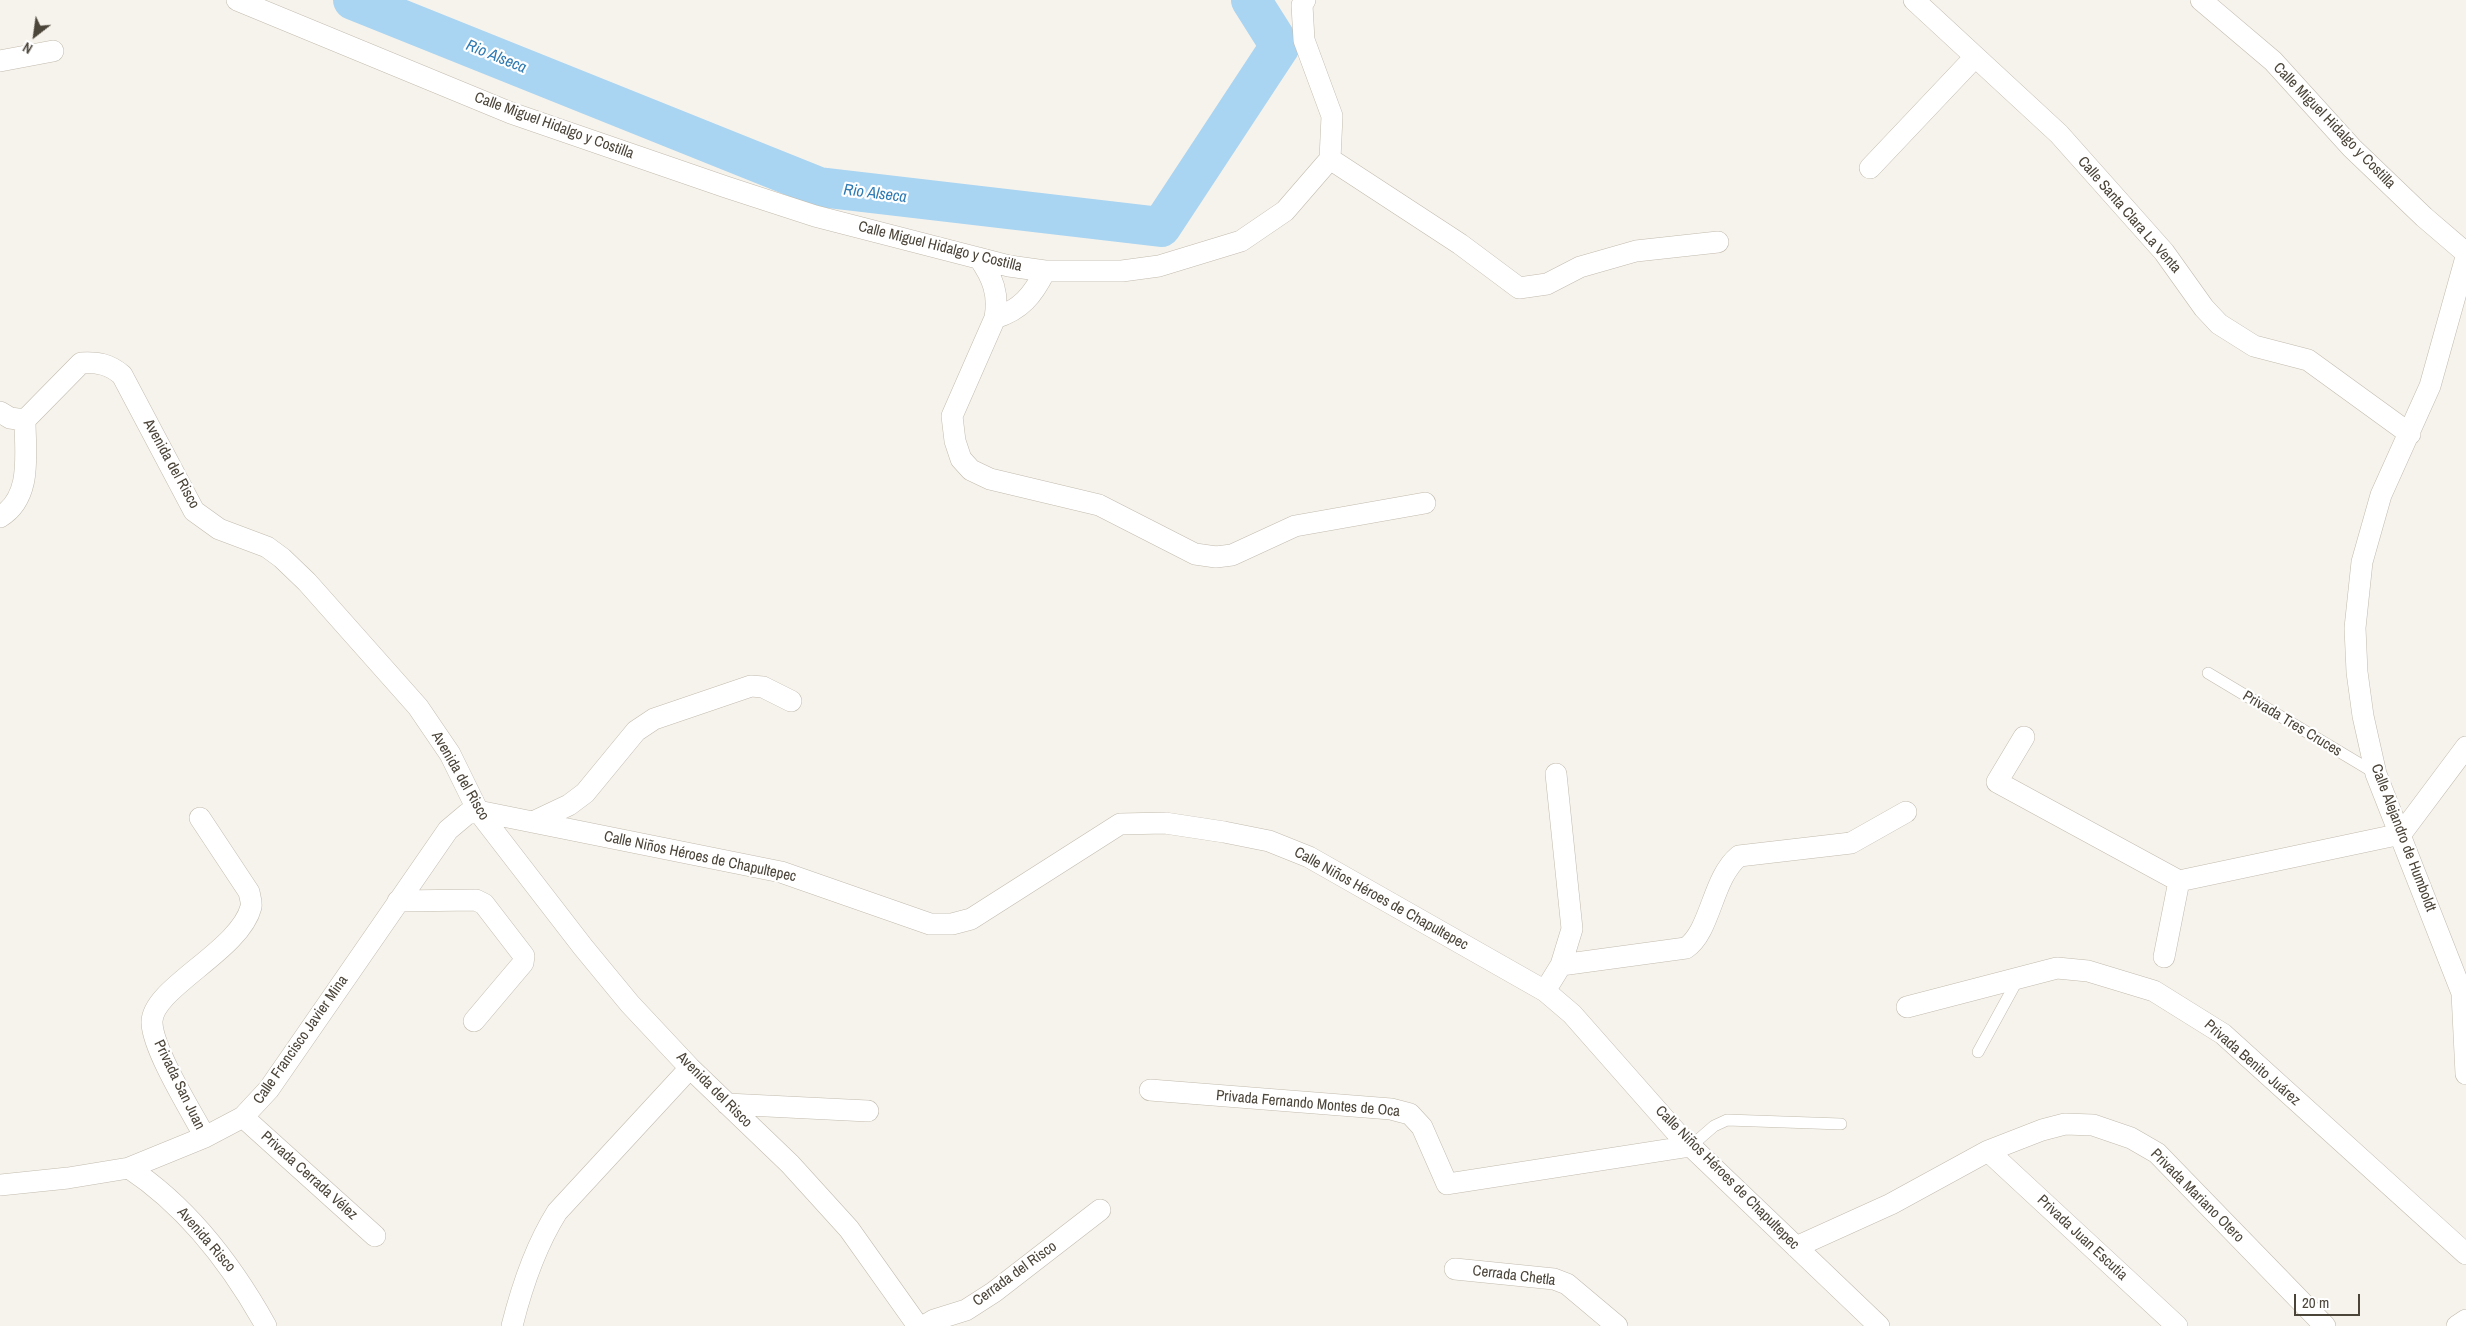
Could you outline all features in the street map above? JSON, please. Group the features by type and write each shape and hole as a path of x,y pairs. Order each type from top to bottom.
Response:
{"street":[{"name":"Calle Miguel Hidalgo y Costilla","path":"237,0 510,113 815,216 1009,266 1045,270 1122,271 1158,266 1241,241 1285,211 1330,158"},
{"path":"1306,0 1302,5 1304,40 1332,116 1330,158 1460,244 1519,288 1547,284 1580,267 1636,251 1718,242"},
{"name":"Calle Santa Clara La Venta","path":"1914,0 2059,134 2164,252 2204,308 2219,324 2254,346 2308,360 2410,434"},
{"name":"Calle Miguel Hidalgo y Costilla","path":"2202,0 2273,62 2352,148 2424,217 2466,253"},
{"path":"0,61 52,51"},
{"path":"1870,168 1975,57"},
{"name":"Calle Alejandro de Humboldt","path":"2466,257 2430,386 2381,495 2362,562 2355,628 2360,698 2376,774 2462,992 2466,1074"},
{"path":"979,258 995,288 997,303 995,318 952,416 955,441 961,459 971,470 990,480 1099,505 1195,554 1216,558 1232,555 1295,526 1425,503"},
{"path":"995,318 1009,314 1025,304 1036,289 1045,270"},
{"name":"Avenida del Risco","path":"25,420 81,363 96,362 111,366 122,374 194,511 219,528 267,547 307,582 418,707 450,754 478,811 583,947 630,1004 690,1068 790,1164 849,1229 918,1326"},
{"path":"0,412 10,418 25,420 26,476 19,496 9,512 0,517"},
{"path":"533,822 569,805 585,793 636,731 654,719 751,686 762,687 791,701"},
{"path":"2024,737 1997,782 2179,882 2400,834 2466,747"},
{"path":"1545,991 1561,965 1572,930 1556,774"},
{"name":"Calle Niños Héroes de Chapultepec","path":"478,811 781,872 930,924 952,924 971,918 1120,824 1165,823 1269,841 1309,857 1545,991 1572,1014 1691,1146 1879,1326"},
{"name":"Calle Francisco Javier Mina","path":"0,1184 68,1178 129,1168 205,1136 243,1116 269,1090 448,830 467,814 478,811"},
{"path":"1561,965 1686,948 1692,944 1698,934 1727,868 1739,856 1851,842 1906,812"},
{"name":"Privada San Juan","path":"200,818 249,892 251,906 241,928 213,956 168,993 154,1010 152,1021 158,1044 205,1136"},
{"path":"2164,957 2179,882"},
{"path":"398,902 476,900 484,904 524,956 523,963 474,1021"},
{"name":"Privada Benito Juárez","path":"1907,1007 2057,968 2088,970 2154,992 2193,1014 2222,1034 2466,1254"},
{"path":"512,1326 527,1274 548,1227 558,1212 690,1068"},
{"name":"Privada Fernando Montes de Oca","path":"1150,1090 1391,1109 1410,1114 1422,1127 1447,1184 1691,1146"},
{"path":"727,1104 868,1111"},
{"name":"Privada Cerrada Vélez","path":"243,1116 375,1236"},
{"name":"Privada Mariano Otero","path":"1796,1247 1891,1204 1988,1151 2042,1130 2065,1124 2093,1125 2131,1138 2157,1152 2325,1326"},
{"name":"Privada Juan Escutia","path":"1988,1151 2177,1326"},
{"name":"Avenida Risco","path":"129,1168 166,1195 192,1223 242,1283 266,1326"},
{"name":"Cerrada del Risco","path":"924,1326 934,1320 966,1310 994,1292 1100,1210"},
{"name":"Cerrada Chetla","path":"1455,1269 1554,1279 1567,1284 1617,1326"},
{"path":"2457,1326 2466,1320"}],"lane":[{"name":"Privada Tres Cruces","path":"2208,673 2376,774"},
{"path":"1978,1052 2019,978"},
{"path":"1691,1146 1714,1126 1727,1120 1841,1124"}],"waterway":[{"name":"Rio Alseca","path":"353,0 819,187 1161,227 1280,46 1251,0"}]}
